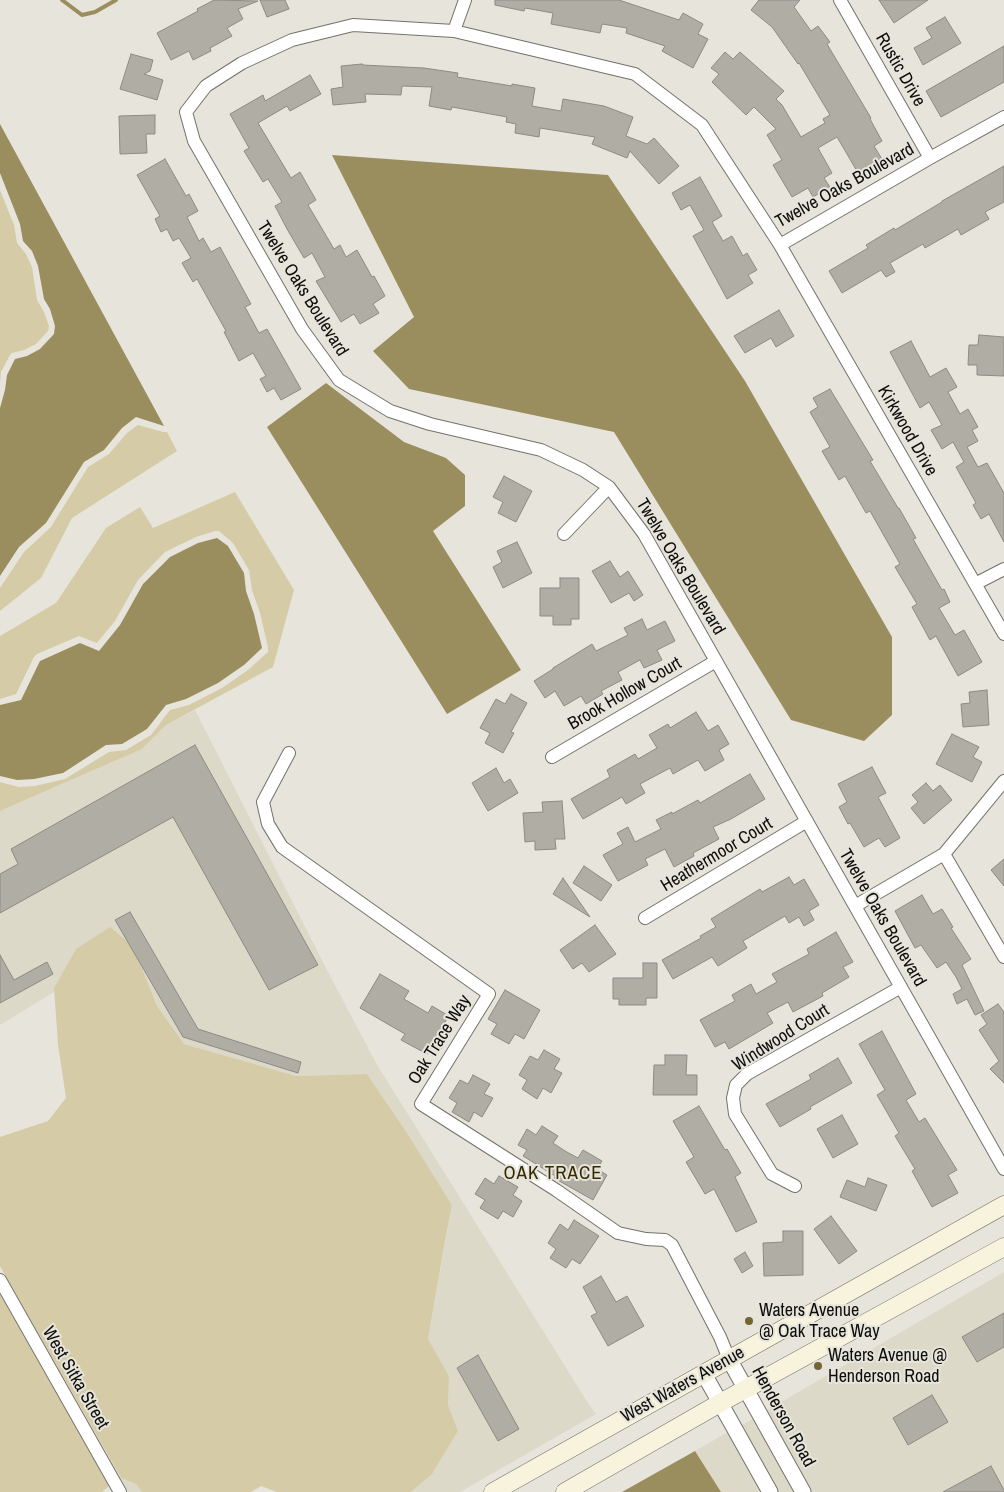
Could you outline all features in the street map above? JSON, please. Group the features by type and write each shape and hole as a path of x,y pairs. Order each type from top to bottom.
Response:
{"main road":[{"name":"West Waters Avenue","path":"493,1492 1004,1205"},
{"name":"West Waters Avenue","path":"564,1492 720,1403 1004,1247"}],"street":[{"path":"454,31 465,0"},
{"name":"Rustic Drive","path":"840,0 930,158"},
{"name":"Twelve Oaks Boulevard","path":"1004,118 930,158 780,245 702,125 634,74 454,31 353,25 292,40 242,62 206,86 186,112 194,141 302,329 340,380 390,411 430,424 541,450 583,470 609,487 644,534 1004,1169"},
{"name":"Kirkwood Drive","path":"780,245 1004,634"},
{"path":"564,534 609,487"},
{"path":"976,584 1004,569"},
{"name":"Brook Hollow Court","path":"552,757 716,661"},
{"name":"Oak Trace Way","path":"289,753 263,802 268,824 282,847 489,994 421,1104 556,1190 618,1233 646,1239 665,1240 672,1245 730,1359"},
{"path":"855,906 944,854 1004,781"},
{"name":"Heathermoor Court","path":"645,918 807,821"},
{"path":"944,854 1004,957"},
{"name":"Windwood Court","path":"796,1186 772,1174 735,1114 733,1098 736,1085 747,1074 901,987"},
{"name":"West Sitka Street","path":"0,1280 120,1492"},
{"name":"Henderson Road","path":"730,1359 804,1492"},
{"path":"704,1374 770,1492"}],"shaded area":[{"path":"0,124 164,426 136,417 122,428 104,450 84,462 46,523 19,547 0,576 0,408 7,375 15,359 27,356 40,349 54,334 55,326 50,309 44,299 38,266 32,251 23,241 20,224 0,173"},
{"path":"332,155 608,175 745,381 892,637 892,715 864,741 791,720 614,432 409,389 373,351 414,317"},
{"path":"0,190 14,225 17,243 26,254 32,267 37,300 49,326 48,331 36,344 10,355 1,372 0,383"},
{"path":"326,383 404,442 446,458 465,475 465,506 433,531 521,670 447,714 267,427"},
{"path":"138,425 167,432 177,451 72,518 41,578 0,611 0,588 24,552 51,527 88,467 109,454 127,433"},
{"path":"235,492 294,590 273,667 166,725 142,749 0,811 0,782 19,787 35,786 65,779 109,752 126,750 151,735 170,710 189,705 222,688 248,670 268,652 260,613 252,590 249,570 233,543 219,531 215,531 196,537 165,552 138,580 115,621 97,643 79,636 37,654 16,694 0,699 0,636 56,603 106,528 140,507 153,528"},
{"path":"217,538 228,546 244,573 246,591 262,648 244,665 218,683 186,699 166,705 147,729 122,744 106,745 63,773 34,779 17,780 0,776 0,705 21,700 40,661 80,643 99,651 120,625 143,584 170,557 198,543"},
{"path":"195,710 376,1063 596,1414 460,1492 411,1492 432,1474 458,1431 448,1405 449,1376 428,1339 452,1205 367,1074 296,1076 184,1044 157,1006 133,946 76,949 54,988 54,992 0,1025 0,811 142,749 166,725"},
{"path":"110,927 133,946 157,1006 184,1044 296,1076 367,1074 452,1205 428,1339 449,1376 448,1405 458,1431 432,1474 411,1492 277,1492 261,1486 251,1492 142,1492 136,1484 121,1478 0,1266 0,1137 48,1121 66,1098 58,1044 54,988 76,949"},
{"path":"1004,1272 1004,1492 812,1492 766,1411"},
{"path":"0,1294 109,1486 102,1492 0,1492"},
{"path":"754,1418 796,1492 778,1492 740,1426"},
{"path":"728,1432 762,1492 721,1492 695,1451"},
{"path":"695,1451 721,1492 622,1492"},
{"path":"121,1478 136,1484 142,1492 128,1492"}],"building":[{"path":"214,0 258,1 238,9 243,19 227,28 232,36 210,48 211,51 193,60 189,51 171,60 157,33 198,11 197,9"},
{"path":"260,0 285,0 289,9 267,17"},
{"path":"495,0 619,0 679,20 683,13 703,24 698,34 708,39 693,68 662,51 665,46 626,33 627,28 602,24 600,33 551,24 553,13 525,8 524,11 495,5"},
{"path":"759,0 800,0 794,7 811,31 818,26 830,42 827,44 871,118 882,141 874,146 885,164 861,178 837,137 818,148 832,173 824,178 830,187 813,197 808,188 792,197 773,165 782,160 767,135 776,129 754,107 746,115 712,82 719,74 711,68 725,52 733,59 740,52 784,91 776,99 782,105 801,137 825,123 823,119 830,115 799,63 772,27 751,10"},
{"path":"879,0 928,0 894,23"},
{"path":"945,17 961,43 923,65 914,48 932,38 926,28"},
{"path":"1004,46 1004,82 941,117 926,91"},
{"path":"131,54 153,60 150,71 144,74 163,80 157,100 120,89"},
{"path":"362,64 424,68 458,73 457,77 535,88 532,106 561,111 563,99 604,106 633,117 626,136 647,144 654,138 679,166 659,184 630,151 627,158 592,144 595,137 540,128 539,137 515,133 516,124 506,122 507,117 452,107 451,110 429,106 432,87 402,86 401,95 365,94 366,102 333,105 331,89 343,87 341,66"},
{"path":"310,75 321,94 290,111 287,106 258,123 291,178 300,172 316,200 308,205 334,249 340,245 346,257 357,250 385,296 373,304 379,313 360,324 354,314 341,322 316,281 325,277 312,253 304,258 287,229 275,206 282,202 268,179 263,182 244,151 249,148 230,114 263,95 265,101"},
{"path":"155,115 155,134 146,134 147,153 120,154 119,116"},
{"path":"165,159 186,196 189,194 198,211 187,217 199,241 203,238 211,252 220,247 251,304 245,307 259,333 267,329 301,389 281,400 274,388 267,392 260,379 266,376 253,353 239,361 224,332 226,331 197,279 193,282 182,263 191,258 179,238 173,241 167,229 161,232 155,219 160,216 137,175"},
{"path":"1004,166 1004,202 985,212 989,219 961,235 958,229 925,248 923,244 890,263 895,272 886,277 881,270 842,293 829,271 868,248 866,245 894,228 895,230"},
{"path":"700,177 722,216 712,222 723,241 732,236 743,256 747,253 757,270 748,275 753,283 727,299 693,236 704,230 690,205 681,210 672,193"},
{"path":"779,310 794,336 776,347 771,338 745,353 734,336"},
{"path":"979,335 1004,337 1004,376 977,375 977,365 968,365 969,345 978,345"},
{"path":"911,341 930,377 946,368 957,387 948,392 960,414 968,409 978,427 972,430 978,441 967,447 978,467 987,463 1004,493 1004,542 989,514 981,519 973,505 976,503 956,467 964,462 953,442 942,449 931,430 942,425 929,402 920,408 890,352"},
{"path":"830,389 873,460 870,461 916,538 913,539 942,590 944,589 950,602 939,608 955,635 964,630 982,662 958,676 936,636 930,640 912,607 917,604 895,567 900,564 870,511 866,513 845,476 839,480 822,451 830,447 810,412 818,407 813,398"},
{"path":"504,476 532,491 516,522 498,513 503,502 493,497"},
{"path":"517,542 532,573 503,588 493,567 502,562 497,551"},
{"path":"610,561 620,577 628,571 643,595 634,601 629,593 611,603 592,571"},
{"path":"560,578 579,578 579,619 571,619 571,625 553,625 553,616 540,616 540,588 560,588"},
{"path":"642,619 647,630 665,621 675,641 657,650 662,660 644,668 640,660 618,672 622,680 601,691 603,694 586,704 581,696 564,706 555,691 545,698 534,681 592,644 596,651 628,635 624,628"},
{"path":"987,690 989,725 963,727 961,704 970,703 969,692"},
{"path":"511,694 527,703 511,732 514,733 503,753 485,743 490,733 480,728 496,699 505,704"},
{"path":"696,712 708,731 718,725 729,744 719,750 724,760 705,771 698,760 673,774 670,768 640,784 645,793 626,804 622,797 583,819 571,799 610,777 607,770 635,754 638,759 657,748 649,735 668,724 670,728"},
{"path":"952,734 979,747 973,757 982,762 972,782 936,764"},
{"path":"195,745 318,965 269,990 173,817 0,913 0,874 18,864 11,849"},
{"path":"872,767 886,793 878,797 900,838 885,847 879,838 864,847 839,807 847,802 838,784"},
{"path":"496,768 504,783 510,779 518,793 488,811 472,783"},
{"path":"750,774 765,799 713,827 719,839 693,853 694,856 674,867 665,849 645,859 648,865 618,881 603,855 623,844 617,833 628,827 635,842 661,829 656,820 698,800 700,803"},
{"path":"926,783 933,791 940,785 952,800 924,824 911,808 918,802 912,795"},
{"path":"562,801 565,839 555,839 556,849 535,850 535,841 525,842 523,813 543,812 542,802"},
{"path":"1004,859 1004,886 991,870"},
{"path":"584,866 612,885 601,901 573,883"},
{"path":"789,877 794,885 804,879 819,905 809,911 814,920 804,926 799,917 789,923 785,916 743,941 747,948 718,966 712,957 673,979 662,960 701,938 700,936 716,927 711,919 760,889 762,892"},
{"path":"563,878 590,917 553,894"},
{"path":"922,895 933,914 942,909 953,927 951,928 971,959 962,965 984,1011 975,1015 967,999 957,1004 953,994 962,989 946,962 937,968 921,945 915,948 895,911"},
{"path":"130,912 198,1029 301,1062 298,1073 183,1037 115,920"},
{"path":"595,925 616,954 589,972 582,963 573,969 560,950"},
{"path":"836,932 853,962 843,967 849,977 822,993 823,996 793,1012 788,1002 767,1013 773,1023 729,1049 725,1042 715,1047 700,1020 735,1001 732,995 751,984 756,994 777,982 772,974 809,954 807,949"},
{"path":"0,955 14,980 47,962 53,974 0,1003"},
{"path":"643,963 657,963 657,998 646,998 646,1005 619,1005 619,999 613,999 613,978 643,978"},
{"path":"380,974 409,991 404,999 428,1013 432,1006 449,1016 443,1025 452,1030 441,1049 432,1045 427,1054 401,1040 405,1034 360,1008"},
{"path":"505,990 540,1010 524,1039 515,1034 509,1044 491,1034 497,1024 488,1019"},
{"path":"998,1004 1004,1012 1004,1083 990,1069 999,1061 979,1030 987,1024 981,1015"},
{"path":"882,1031 916,1094 906,1100 919,1122 925,1118 957,1170 948,1175 958,1193 932,1207 912,1171 915,1169 895,1136 899,1133 877,1095 885,1090 859,1044"},
{"path":"544,1050 560,1059 554,1069 562,1073 551,1093 543,1088 537,1099 522,1089 527,1080 519,1075 530,1056 538,1060"},
{"path":"665,1055 687,1055 686,1075 697,1075 697,1095 653,1095 654,1065 665,1065"},
{"path":"838,1058 852,1083 780,1127 766,1104 811,1079 809,1075"},
{"path":"473,1075 490,1084 484,1094 493,1098 482,1117 474,1112 469,1122 452,1112 457,1103 449,1098 460,1080 468,1084"},
{"path":"699,1106 741,1173 735,1177 757,1222 736,1232 714,1189 705,1194 686,1162 694,1157 673,1121"},
{"path":"842,1115 858,1144 833,1158 817,1129"},
{"path":"542,1126 558,1136 553,1143 565,1151 578,1158 583,1150 602,1161 597,1169 607,1175 593,1200 554,1178 555,1176 523,1156 527,1150 518,1145 527,1129 536,1135"},
{"path":"499,1176 518,1187 513,1195 522,1201 513,1217 503,1211 498,1219 480,1208 485,1200 475,1194 485,1178 494,1184"},
{"path":"868,1178 887,1185 876,1211 840,1197 847,1180 865,1187"},
{"path":"831,1216 857,1251 839,1264 814,1229"},
{"path":"574,1220 599,1236 580,1264 572,1259 566,1268 550,1258 556,1249 548,1243 560,1224 568,1230"},
{"path":"783,1231 803,1231 803,1275 764,1276 763,1243 783,1242"},
{"path":"745,1252 753,1266 742,1273 734,1259"},
{"path":"601,1276 616,1302 627,1296 644,1326 608,1346 591,1316 597,1313 583,1287"},
{"path":"1004,1313 1004,1347 977,1362 962,1337"},
{"path":"478,1355 519,1429 498,1441 457,1368"},
{"path":"932,1395 948,1422 908,1445 893,1418"},
{"path":"991,1466 1004,1492 943,1492"}],"waterway":[{"path":"62,0 82,15 95,12 116,0"}],"place":[{"name":"Waters Avenue @ Oak Trace Way","path":"749,1321"},
{"name":"Waters Avenue @ Henderson Road","path":"818,1366"}],"district":[{"name":"OAK TRACE","path":"553,1174"}]}
